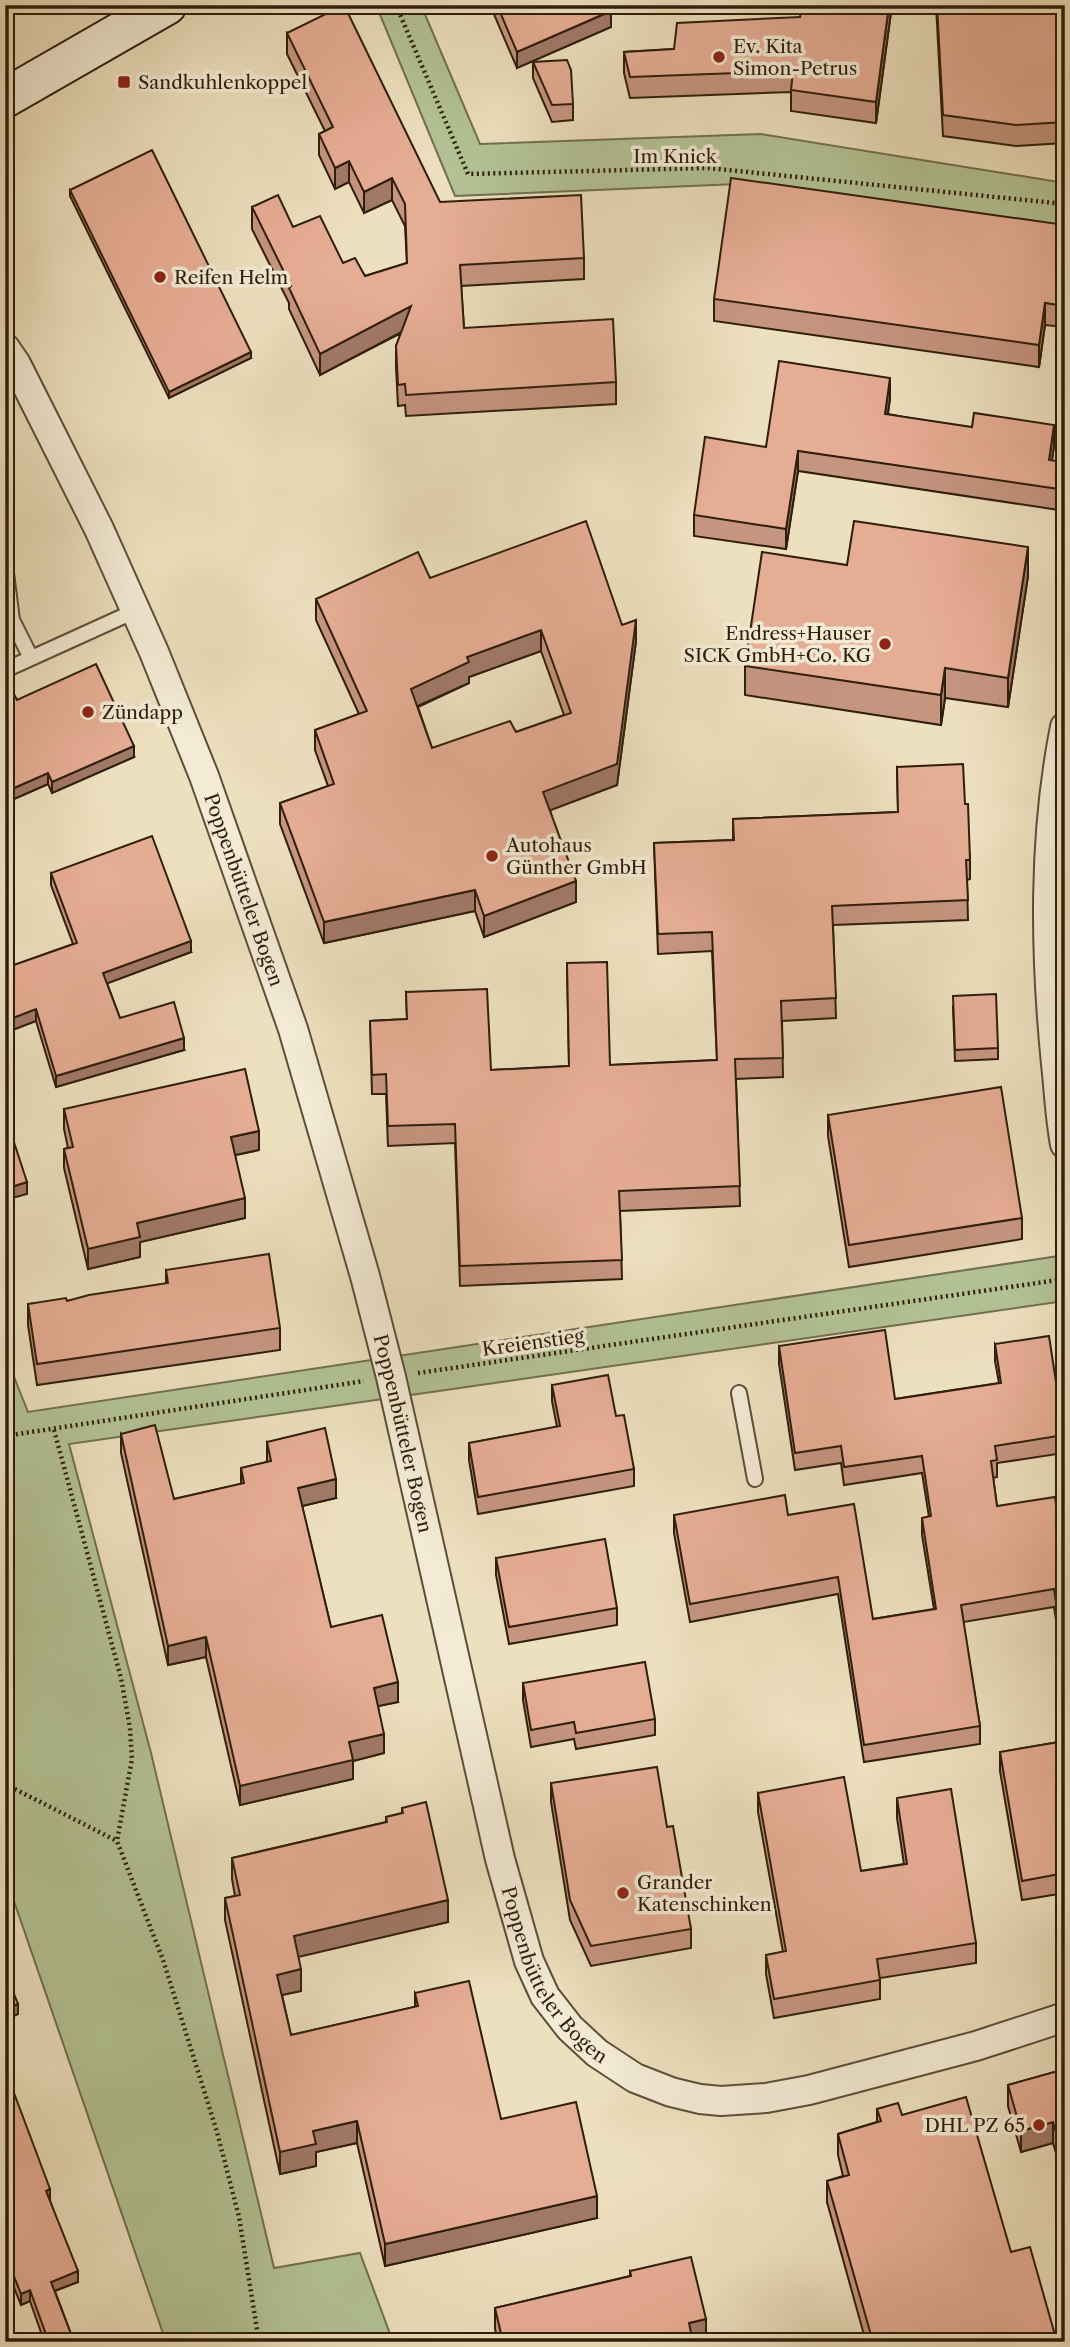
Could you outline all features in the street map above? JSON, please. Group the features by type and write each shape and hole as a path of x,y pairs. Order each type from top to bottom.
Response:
{"main road":[{"path":"5,97 167,5"}],"street":[{"name":"Poppenbütteler Bogen","path":"9,355 99,529 135,611 204,776 293,1029 365,1276 391,1377 496,1845 529,1961 545,1996 570,2028 597,2053 635,2078 671,2092 721,2101 766,2098 809,2090 976,2046 1065,2017"},
{"path":"1065,727 1056,770 1048,914 1050,1000 1065,1144"}],"lane":[{"path":"5,565 12,620 31,658"},
{"path":"5,670 135,611"},
{"path":"739,1393 755,1479"}],"path":[{"name":"Im Knick","path":"396,5 468,174 708,168 1065,204"},
{"name":"Kreienstieg","path":"5,1436 1065,1279"},
{"path":"54,1430 121,1678 130,1728 132,1759 117,1841 163,1960 217,2132 239,2217 259,2342"},
{"path":"5,1784 117,1841"}],"green space":[{"path":"376,5 421,5 480,144 761,134 1065,183 1065,227 738,184 455,196"},
{"path":"1065,1255 1065,1301 69,1444 151,1753 274,2268 360,2253 393,2342 166,2342 5,1875 5,1354 28,1412"}],"building":[{"path":"344,5 440,202 581,195 584,258 460,265 464,328 613,319 616,382 406,395 405,384 398,385 396,346 411,306 320,354 289,288 291,286 252,207 278,195 293,227 320,216 343,263 355,258 365,276 407,263 405,204 392,178 364,192 349,161 335,168 319,134 333,127 287,33"},
{"path":"497,5 608,5 611,11 517,52"},
{"path":"802,5 889,5 876,102 791,90 793,71 630,77 624,52 674,49 677,23 800,17"},
{"path":"937,5 1065,5 1065,122 1016,125 943,115"},
{"path":"567,60 571,70 573,104 552,105 533,62"},
{"name":"Reifen Helm","path":"152,150 251,352 169,392 70,190"},
{"path":"731,178 1065,225 1065,306 1045,303 1039,345 714,299"},
{"path":"779,361 890,378 885,414 972,427 974,413 1054,425 1049,460 1063,462 1059,489 798,451 786,529 694,515 705,437 766,447"},
{"path":"586,521 622,625 636,620 617,764 543,792 576,881 484,916 475,890 324,922 280,803 334,784 315,730 367,711 316,599 418,552 430,578","holes":["541,630 571,713 516,732 510,721 432,748 411,689 469,662 467,657"]},
{"name":"Endress+Hauser SICK GmbH+Co. KG","path":"854,521 1028,547 1008,678 945,668 941,695 745,666 762,552 847,565"},
{"path":"96,664 134,746 52,782 48,773 5,792 5,693 12,690 17,700"},
{"path":"963,764 965,804 968,804 968,900 832,906 836,998 781,1001 783,1058 735,1059 740,1186 619,1191 622,1260 460,1266 455,1124 388,1126 386,1074 372,1075 370,1021 407,1019 406,992 487,989 491,1070 569,1066 567,963 607,962 610,1065 717,1060 712,932 658,934 654,843 734,840 733,819 898,812 897,767"},
{"path":"152,836 191,941 103,973 120,1018 174,1002 184,1038 56,1076 36,1009 5,1021 5,940 14,965 77,943 51,873"},
{"path":"996,994 998,1048 955,1050 953,996"},
{"path":"245,1069 259,1131 231,1137 245,1198 137,1223 140,1237 88,1249 64,1149 73,1147 64,1109"},
{"path":"1001,1087 1022,1218 849,1245 828,1115"},
{"path":"10,1130 27,1182 5,1189 5,1131"},
{"path":"269,1254 280,1328 37,1364 28,1304 66,1298 67,1301 168,1283 166,1270"},
{"path":"885,1330 895,1399 1001,1383 995,1344 1049,1336 1064,1435 995,1446 997,1460 991,1461 997,1506 1055,1497 1059,1525 1065,1524 1065,1659 1054,1589 961,1605 980,1726 864,1745 838,1577 690,1604 674,1515 785,1495 788,1515 854,1504 873,1619 936,1609 922,1518 931,1516 922,1456 844,1467 841,1446 795,1453 779,1346"},
{"path":"608,1375 616,1416 624,1415 634,1469 478,1497 469,1443 560,1426 552,1385"},
{"path":"155,1425 174,1499 244,1483 241,1468 271,1461 267,1442 325,1428 336,1479 298,1488 331,1627 382,1615 398,1682 374,1688 384,1734 349,1742 353,1760 240,1786 206,1637 168,1646 121,1434"},
{"path":"605,1539 617,1608 509,1627 496,1558"},
{"path":"645,1662 655,1719 576,1733 574,1722 531,1730 523,1683"},
{"path":"1065,1741 1065,1873 1022,1881 1000,1752"},
{"path":"657,1767 667,1827 673,1826 691,1929 591,1946 570,1900 551,1783"},
{"path":"844,1777 861,1871 907,1864 897,1798 951,1789 976,1943 877,1959 880,1980 774,1999 766,1955 786,1951 758,1793"},
{"path":"426,1802 448,1900 294,1936 301,1969 277,1975 291,2035 418,2006 415,1993 469,1981 501,2119 576,2102 597,2196 385,2244 357,2121 313,2131 316,2144 280,2152 225,1898 240,1895 232,1858 387,1822 386,1817 403,1813 402,1808"},
{"path":"8,1979 18,2004 5,2009 5,1980"},
{"path":"5,2032 12,2049 5,2051"},
{"path":"5,2069 50,2189 46,2191 78,2271 51,2282 74,2342 43,2342 48,2340 30,2290 21,2294 5,2254 5,2223 10,2221 5,2209"},
{"path":"1065,2069 1065,2163 1053,2122 1021,2131 1008,2085"},
{"path":"966,2097 1011,2252 1030,2247 1057,2342 873,2342 827,2181 849,2175 838,2134 881,2121 877,2109 898,2103 902,2115"},
{"path":"691,2257 706,2319 689,2323 693,2342 503,2342 495,2308 631,2276 630,2271"}],"place":[{"name":"Ev. Kita Simon-Petrus","path":"719,57"},
{"name":"Sandkuhlenkoppel","path":"124,82"},
{"name":"Reifen Helm","path":"160,277"},
{"name":"Endress+Hauser SICK GmbH+Co. KG","path":"885,644"},
{"name":"Zündapp","path":"88,712"},
{"name":"Autohaus Günther GmbH","path":"492,856"},
{"name":"Grander Katenschinken","path":"623,1893"},
{"name":"DHL PZ 65","path":"1039,2125"}]}
